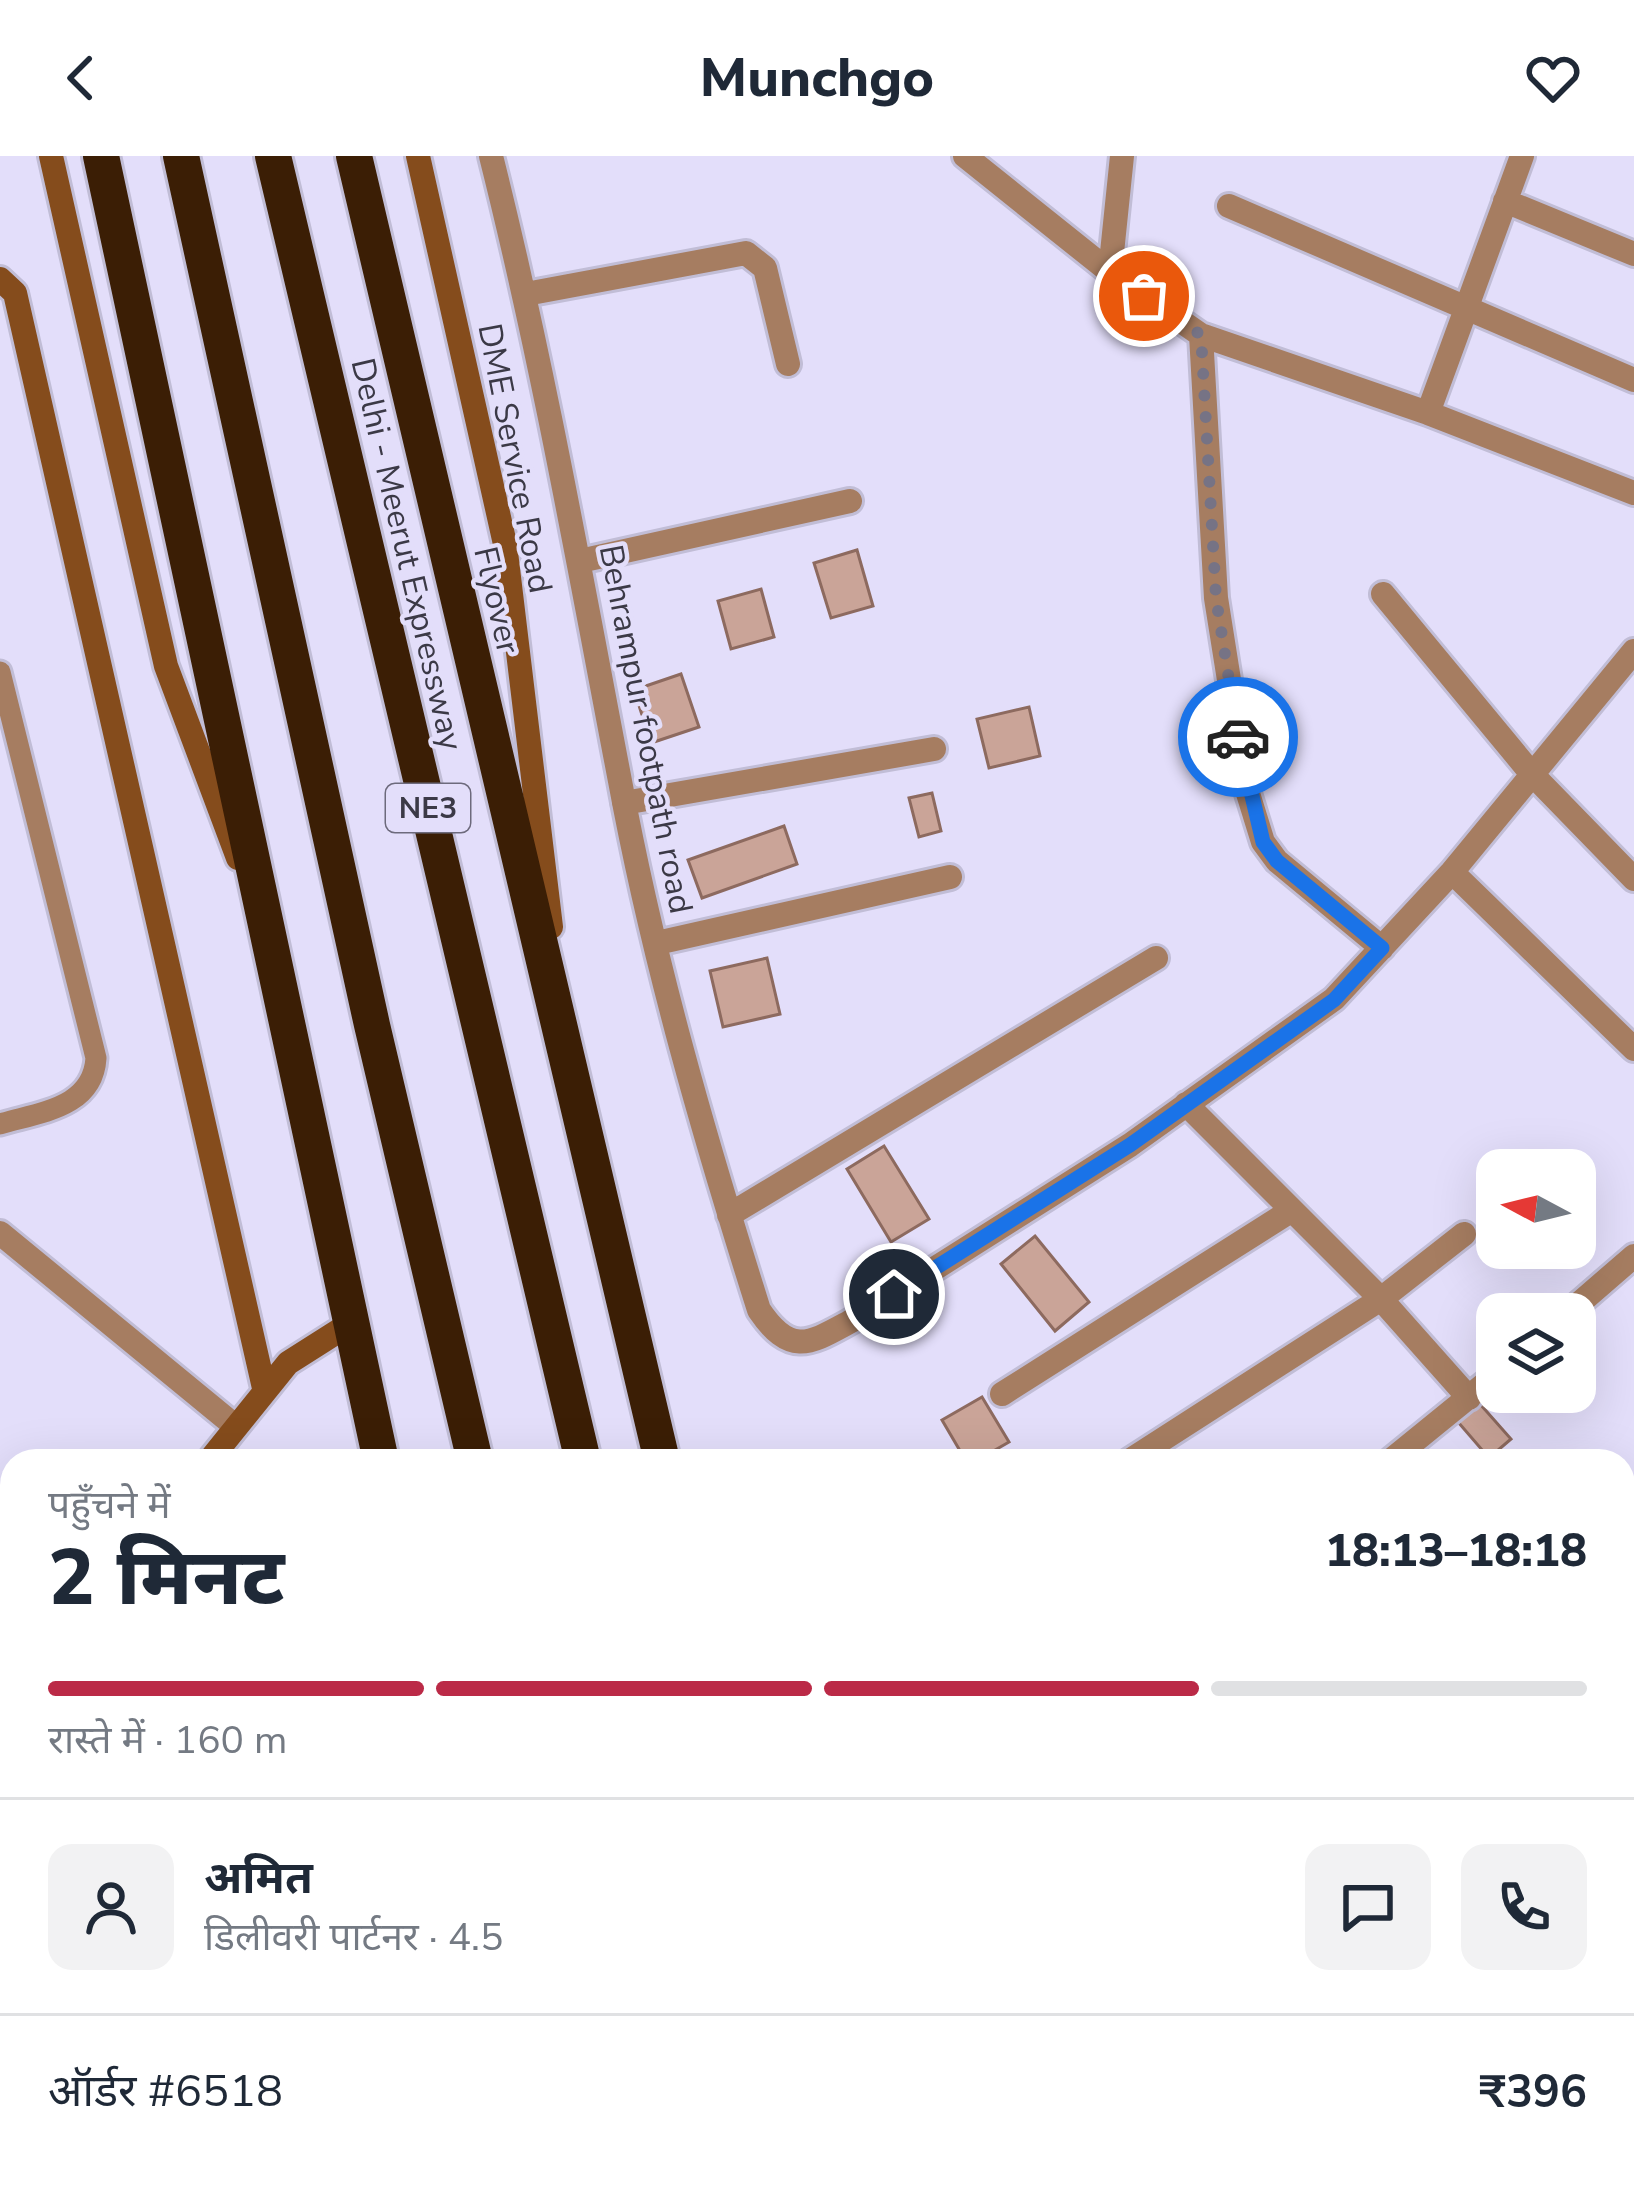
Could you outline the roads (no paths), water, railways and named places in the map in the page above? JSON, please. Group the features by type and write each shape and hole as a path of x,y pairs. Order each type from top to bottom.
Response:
{"highway":[{"path":"101,156 378,1449"},
{"path":"181,156 372,1025 472,1449"},
{"name":"Delhi - Meerut Expressway","path":"273,156 580,1449"},
{"name":"Flyover","path":"354,156 659,1449"}],"main road":[{"path":"51,156 166,666 270,944"},
{"name":"DME Service Road","path":"418,156 505,544 567,1061"},
{"path":"0,279 15,293 264,1388"},
{"path":"218,1449 288,1363 351,1323"}],"street":[{"name":"Behrampur footpath road","path":"491,156 526,294 625,803 657,943 700,1125 759,1310 784,1338 811,1342 1186,1104"},
{"path":"965,156 1110,272 1201,335 1428,413 1634,493"},
{"path":"1110,272 1122,156"},
{"path":"1428,413 1522,156"},
{"path":"1505,201 1634,254"},
{"path":"1229,206 1634,380"},
{"path":"526,294 746,254 765,268 788,364"},
{"path":"1201,335 1216,598 1254,814 1277,861 1382,948"},
{"path":"580,561 850,501"},
{"path":"1384,594 1531,773 1634,878"},
{"path":"1469,1398 1381,1300 1186,1104 1334,1000 1452,872 1531,773 1631,663"},
{"path":"625,803 934,749"},
{"path":"1452,872 1634,1049"},
{"path":"657,943 950,878"},
{"path":"729,1215 1156,958"},
{"path":"1002,1394 1292,1210"},
{"path":"0,1233 235,1426"},
{"path":"1148,1449 1381,1300 1464,1234"},
{"path":"1591,1293 1634,1256"},
{"path":"1405,1449 1476,1392"}],"lane":[{"path":"0,672 96,1058 95,1075 81,1097 0,1124"}]}
